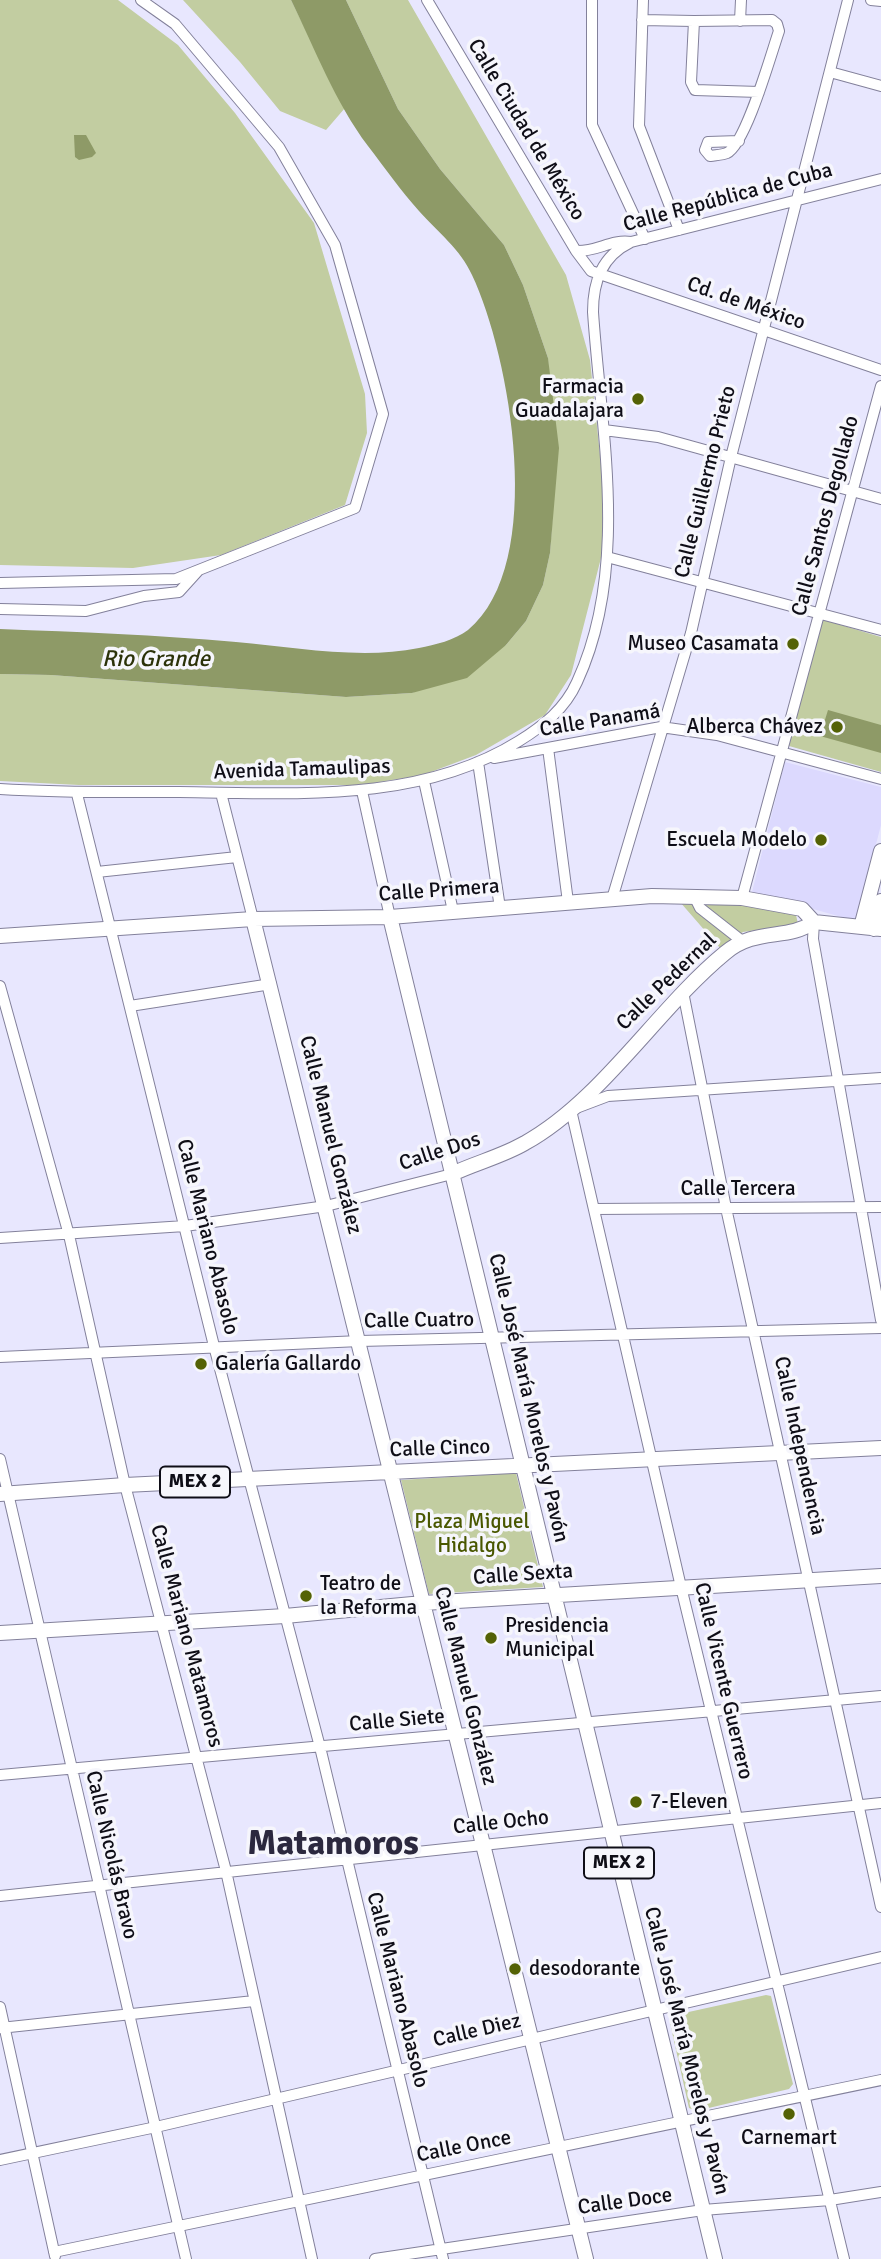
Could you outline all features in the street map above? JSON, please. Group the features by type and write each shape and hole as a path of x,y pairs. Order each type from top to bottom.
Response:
{"main road":[{"path":"872,928 881,851"},
{"name":"Calle Primera","path":"0,936 253,919 390,917 568,902 694,896 742,898 802,909 814,922 872,928"},
{"path":"872,928 881,901"},
{"name":"Calle José María Morelos y Pavón","path":"390,917 715,2259"},
{"name":"Calle Manuel González","path":"253,919 586,2259"},
{"name":"Calle Pedernal","path":"571,1110 683,992 742,941 753,936 804,929 814,922"},
{"name":"Calle Dos","path":"452,1174 525,1144 571,1110"},
{"name":"Calle Cinco","path":"4,1494 125,1485 881,1448"},
{"name":"Calle Sexta","path":"0,1633 285,1616 552,1594 881,1576"}],"street":[{"path":"0,583 176,579 355,508 383,414 335,245 279,147 174,24 141,0"},
{"name":"Calle Ciudad de México","path":"427,0 576,251 587,267 598,275"},
{"path":"592,0 592,125 645,239"},
{"path":"643,0 639,126 679,230"},
{"path":"740,21 741,0"},
{"name":"Calle Guillermo Prieto","path":"612,899 661,727 679,677 730,457 848,0"},
{"path":"871,0 881,1"},
{"path":"642,20 772,20 778,24 779,31 759,92 739,141"},
{"path":"694,21 691,82 695,90 759,92"},
{"path":"830,72 881,86"},
{"name":"Calle República de Cuba","path":"598,275 611,256 631,242 881,179"},
{"path":"593,307 576,251 587,251 617,240 631,242"},
{"name":"Cd. de México","path":"598,275 881,370"},
{"name":"Avenida Tamaulipas","path":"0,789 77,794 362,791 424,781 483,760 539,728 571,696 590,646 607,557 609,497 593,307 598,275"},
{"name":"Calle Santos Degollado","path":"742,898 881,386"},
{"path":"604,430 649,435 881,499"},
{"path":"607,557 881,631"},
{"path":"0,609 86,611 106,608 144,596 179,592 198,571"},
{"name":"Calle Panamá","path":"483,760 661,727 717,735 881,779"},
{"path":"548,748 568,902"},
{"path":"483,760 500,908"},
{"path":"424,781 453,911"},
{"name":"Calle José María Morelos y Pavón","path":"362,791 390,917"},
{"path":"221,793 253,919"},
{"name":"Calle Mariano Abasolo","path":"77,794 214,1346 320,1747 442,2254"},
{"path":"97,872 237,857"},
{"path":"694,896 701,908 742,941"},
{"path":"814,922 813,939 863,1207 881,1320"},
{"path":"130,1006 271,984"},
{"name":"Calle Mariano Matamoros","path":"0,986 69,1236 125,1485 164,1623 226,1871 312,2259"},
{"name":"Calle Independencia","path":"683,992 726,1208 881,1908"},
{"name":"Calle Dos","path":"571,1110 608,1096 881,1078"},
{"name":"Calle Vicente Guerrero","path":"571,1110 626,1336 681,1587 844,2259"},
{"name":"Calle Dos","path":"0,1238 69,1236 185,1226 326,1206 452,1174"},
{"name":"Calle Tercera","path":"595,1209 881,1207"},
{"name":"Calle Cuatro","path":"0,1357 360,1341 881,1328"},
{"name":"Calle Nicolás Bravo","path":"0,1460 4,1494 40,1630 186,2259"},
{"name":"Calle Siete","path":"0,1774 455,1736 881,1696"},
{"name":"Calle Ocho","path":"0,1896 881,1803"},
{"name":"Calle Diez","path":"0,2160 156,2127 881,1957"},
{"path":"2,2028 254,2001"},
{"path":"0,2007 2,2028 55,2255"},
{"name":"Calle Once","path":"55,2255 178,2226 881,2080"},
{"name":"Calle Doce","path":"375,2259 442,2254 578,2228 703,2210 830,2200 881,2192"}],"shaded area":[{"name":"Escuela Modelo","path":"785,762 881,787 881,825 856,921 752,892"}],"green space":[{"path":"0,0 118,0 178,45 235,113 314,223 365,394 367,433 345,505 221,555 133,568 0,565"},
{"path":"183,0 291,0 345,108 326,130 280,111 240,62"},
{"path":"346,0 408,0 566,275 590,360 604,493 602,554 571,675 545,715 476,755 423,775 361,785 79,785 0,781 0,674 51,675 346,697 412,693 506,645 526,621 543,585 550,553 553,510 548,358 523,285 504,245 440,169 398,109"},
{"path":"821,619 881,637 881,772 789,746"},
{"path":"680,902 744,903 796,915 798,924 743,932 720,948"},
{"name":"Plaza Miguel Hidalgo","path":"516,1473 543,1587 429,1594 401,1480"},
{"path":"771,1996 793,2084 789,2089 696,2111 689,2108 670,2023 675,2015"}],"water":[{"name":"Rio Grande","path":"291,0 346,0 398,109 440,169 504,245 523,285 548,358 559,448 550,553 543,585 526,621 506,645 467,678 412,693 346,697 51,675 0,674 0,629 177,637 374,653 419,648 457,637 468,630 493,599 508,558 514,510 514,458 509,405 499,355 486,311 462,257 406,196 356,129 335,93"},
{"path":"74,135 86,135 96,153 92,157 79,160 75,157"},
{"path":"828,710 881,725 881,753 820,736"}],"place":[{"name":"Farmacia Guadalajara","path":"638,399"},
{"name":"Museo Casamata","path":"793,644"},
{"name":"Alberca Chávez","path":"837,727"},
{"name":"Escuela Modelo","path":"821,840"},
{"name":"Galería Gallardo","path":"201,1364"},
{"name":"Teatro de la Reforma","path":"306,1596"},
{"name":"Presidencia Municipal","path":"491,1638"},
{"name":"7-Eleven","path":"636,1802"},
{"name":"desodorante","path":"515,1969"},
{"name":"Carnemart","path":"789,2114"}],"district":[{"name":"Matamoros","path":"333,1845"}]}
